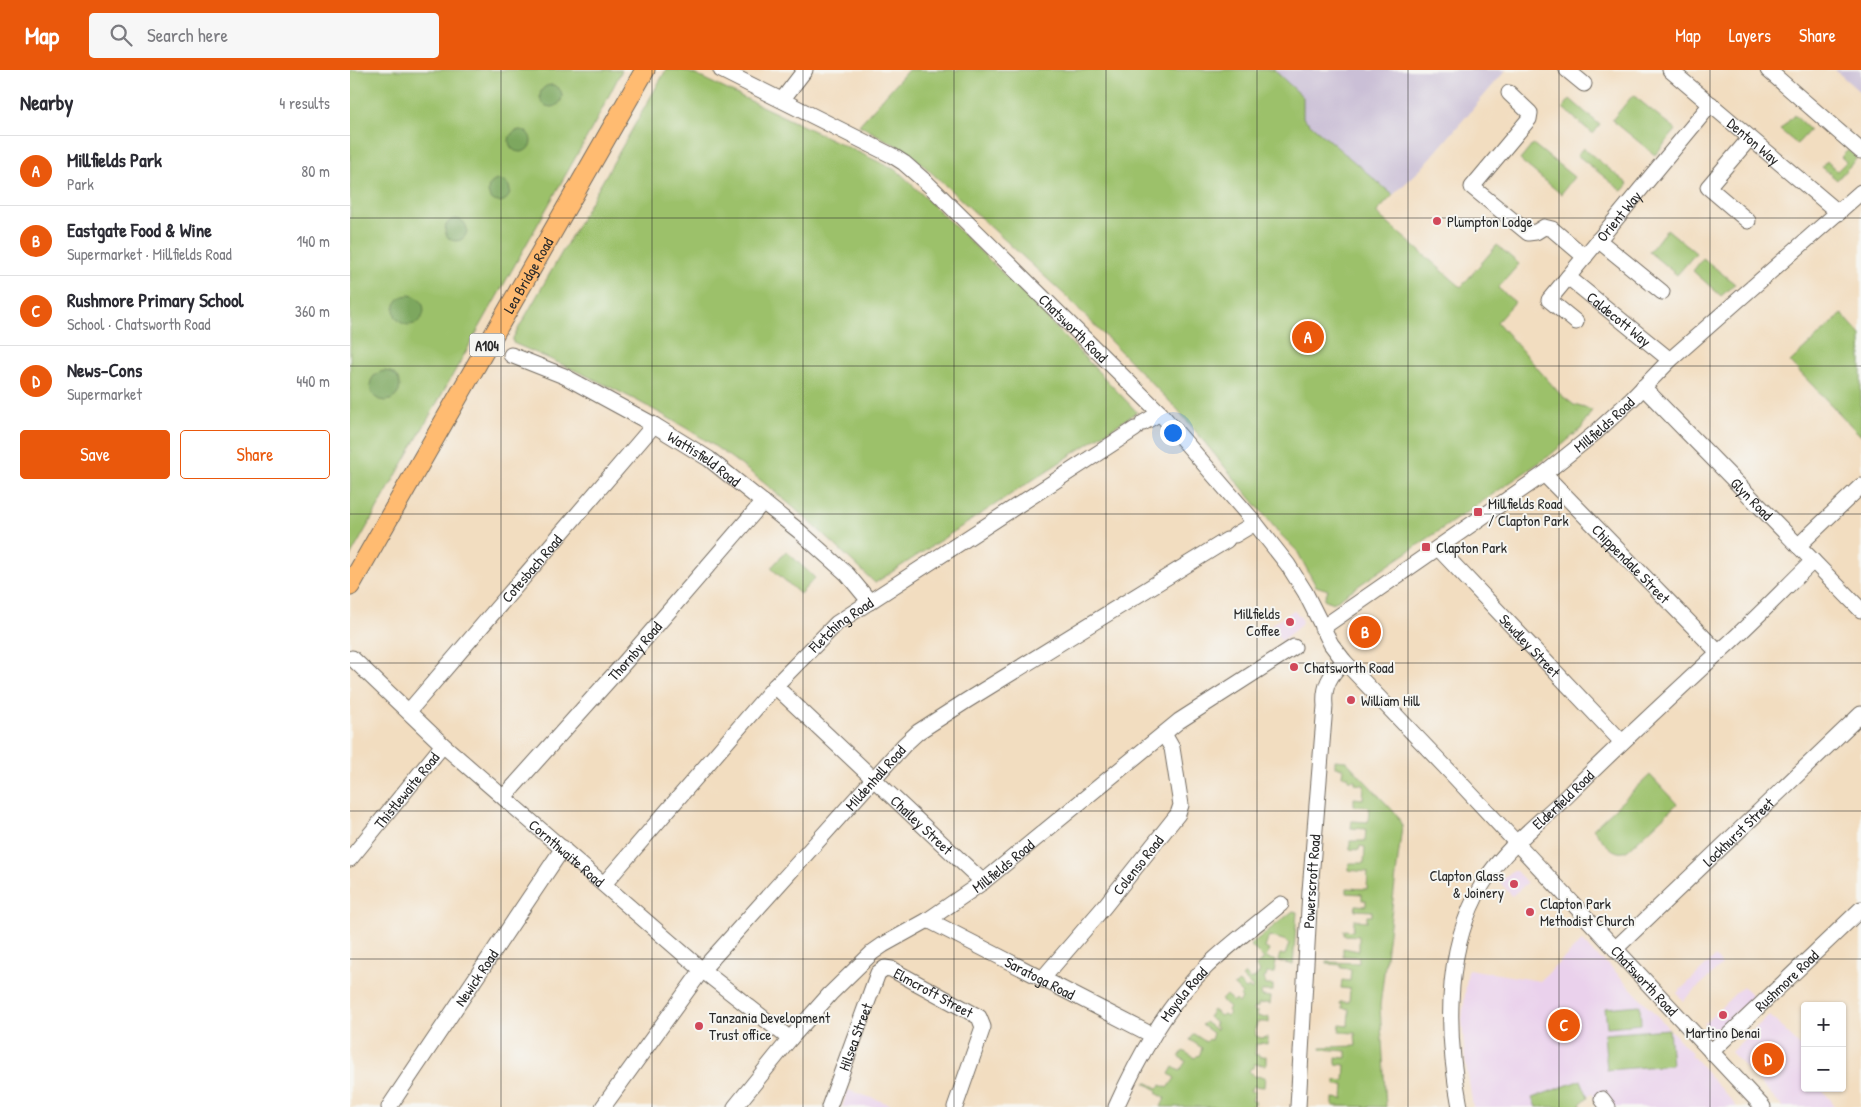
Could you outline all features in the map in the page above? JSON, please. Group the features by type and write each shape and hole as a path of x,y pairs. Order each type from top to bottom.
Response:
{"main road":[{"name":"Lea Bridge Road","path":"350,586 644,70"}],"street":[{"name":"Chatsworth Road","path":"721,70 904,163 1160,413 1255,523 1288,565 1305,592 1331,644 1344,662 1763,1107"},
{"path":"782,100 805,70"},
{"path":"1567,70 1584,84"},
{"name":"Denton Way","path":"1670,70 1749,139 1839,213"},
{"path":"1768,70 1861,151"},
{"path":"1509,93 1527,109 1530,113 1529,119 1472,187 1528,233 1536,232 1544,227 1552,229 1585,257"},
{"name":"Orient Way","path":"1576,322 1549,300 1711,104"},
{"path":"1748,221 1708,187 1749,139"},
{"name":"Millfields Road","path":"1322,628 1544,474 1595,432 1670,360 1861,192"},
{"path":"1598,240 1662,292"},
{"name":"Caldecott Way","path":"1568,277 1670,360"},
{"name":"Wattisfield Road","path":"511,355 564,376 654,425 709,459 763,502 847,574 870,602"},
{"name":"Glyn Road","path":"1643,387 1861,610"},
{"name":"Fletching Road","path":"604,884 775,686 837,623 1160,413"},
{"name":"Cotesbach Road","path":"408,711 654,425"},
{"name":"Chippendale Street","path":"1544,474 1719,652"},
{"path":"1798,546 1861,486"},
{"name":"Thornby Road","path":"504,797 626,661 763,502"},
{"name":"Mildenhall Road","path":"603,1107 702,970 873,777 918,732 1255,523"},
{"name":"Sewdley Street","path":"1438,548 1621,741"},
{"name":"Elderfield Road","path":"1460,1107 1453,1052 1453,982 1460,939 1476,896 1504,855 1621,741 1719,652 1813,561"},
{"name":"Millfields Road","path":"735,1107 790,1039 837,987 873,952 883,944 928,920 983,882 1180,721 1294,647"},
{"name":"Cornthwaite Road","path":"352,658 443,745 702,970 790,1039"},
{"name":"Powerscroft Road","path":"1298,1107 1310,891 1325,690 1329,677 1344,662"},
{"name":"Chailey Street","path":"775,686 983,882"},
{"name":"Lockhurst Street","path":"1614,949 1861,714"},
{"name":"Colenso Road","path":"1042,979 1104,908 1178,814 1180,805 1172,748 1164,734"},
{"name":"Thistlewaite Road","path":"350,859 443,745"},
{"name":"Newick Road","path":"389,1107 563,848"},
{"name":"Mayola Road","path":"1116,1107 1152,1035 1186,990 1206,966 1281,904"},
{"name":"Rushmore Road","path":"1711,1052 1861,909"},
{"name":"Saratoga Road","path":"928,920 1152,1035"},
{"name":"Hilsea Street","path":"829,1107 875,979 883,968"},
{"name":"Elmcroft Street","path":"883,968 891,970 979,1017 983,1027 955,1107"}],"shaded area":[{"path":"1274,70 1506,70 1421,169 1393,195 1303,118 1303,97"},
{"path":"1835,70 1861,70 1861,93"},
{"name":"Millfields Coffee","path":"1294,610 1302,619 1301,625 1281,641 1271,625"},
{"name":"Clapton Glass & Joinery","path":"1512,871 1516,871 1527,883 1512,896 1500,882"},
{"path":"1582,941 1612,968 1692,1053 1737,1107 1614,1107 1595,1100 1592,1093 1587,1096 1581,1080 1532,1098 1536,1107 1473,1107 1465,1058 1462,1019 1468,969 1540,981"},
{"path":"1715,957 1722,965 1683,1001 1677,993"},
{"path":"1743,986 1753,997 1713,1033 1704,1024"},
{"path":"1769,1015 1801,1047 1801,1092 1824,1092 1831,1100 1834,1107 1782,1107 1731,1052"},
{"path":"848,1090 881,1101 897,1107 842,1107"}],"green space":[{"path":"350,70 622,70 596,121 350,557"},
{"path":"666,70 682,70 696,75 898,171 1020,290 1137,412 875,583 816,527 775,492 710,443 687,428 614,389 513,343 513,338"},
{"path":"908,70 1274,70 1303,97 1303,118 1393,195 1376,213 1461,287 1497,245 1519,264 1498,288 1515,302 1497,322 1560,394 1574,405 1592,410 1581,429 1549,456 1333,603 1324,599 1328,590 1316,586 1297,551 1280,534 1178,410 1066,296 910,153 859,125"},
{"path":"551,85 559,88 562,96 559,104 551,107 543,104 540,96 543,88"},
{"path":"1633,95 1676,130 1655,155 1612,120"},
{"path":"1570,99 1600,125 1593,134 1563,108"},
{"path":"1794,115 1810,130 1797,144 1780,130"},
{"path":"520,130 528,133 531,141 528,149 520,152 512,149 509,141 512,133"},
{"path":"1533,144 1574,177 1561,194 1520,160"},
{"path":"1583,148 1628,184 1622,191 1577,155"},
{"path":"1848,150 1857,158 1837,180 1822,167 1827,161 1837,171 1846,162 1841,157"},
{"path":"499,180 507,183 510,191 507,199 499,202 491,199 488,191 491,183"},
{"path":"456,219 464,222 467,230 464,238 456,241 448,238 445,230 448,222"},
{"path":"1667,229 1696,253 1677,275 1649,252"},
{"path":"1703,258 1735,284 1721,296 1693,271"},
{"path":"409,295 420,299 424,310 420,321 409,325 398,321 394,310 398,299"},
{"path":"1842,314 1861,335 1861,436 1790,362"},
{"path":"385,371 396,375 400,386 396,397 385,401 374,397 370,386 374,375"},
{"path":"786,551 815,578 800,594 771,568"},
{"path":"1335,760 1346,761 1397,815 1402,826 1380,1006 1386,1107 1333,1106 1333,1098 1343,1099 1344,1085 1335,1085 1335,1080 1344,1081 1345,1065 1336,1064 1336,1057 1346,1058 1346,1051 1321,1049 1321,1047 1356,1046 1355,1033 1339,1032 1340,1025 1348,1026 1349,1009 1342,1008 1340,1002 1349,1002 1350,989 1341,988 1342,980 1350,981 1351,969 1341,968 1341,965 1327,964 1327,962 1359,963 1359,957 1343,956 1343,948 1359,951 1359,936 1344,935 1344,930 1353,931 1354,920 1367,921 1367,916 1372,916 1372,911 1355,910 1356,905 1366,906 1366,900 1362,900 1362,894 1347,893 1347,888 1367,889 1368,872 1348,870 1349,863 1364,863 1365,847 1360,846 1359,850 1350,849 1350,841 1365,841 1366,829 1351,828 1352,821 1368,822 1369,807 1354,806 1354,798 1363,799 1364,785 1355,784 1355,780 1348,780 1348,776 1342,776 1343,768 1335,767"},
{"path":"1650,775 1677,804 1628,850 1618,852 1613,850 1593,829"},
{"path":"1293,911 1297,912 1293,965 1278,961 1280,954 1285,955 1289,944 1287,941 1269,936 1265,948 1269,950 1266,958 1276,961 1274,973 1267,973 1264,978 1266,985 1273,985 1273,991 1261,992 1262,996 1271,997 1270,1004 1258,1004 1258,1007 1254,1008 1254,1011 1258,1012 1257,1016 1269,1017 1269,1023 1257,1022 1255,1027 1256,1036 1261,1038 1268,1037 1267,1044 1256,1044 1255,1055 1260,1057 1266,1056 1266,1065 1254,1064 1254,1067 1249,1072 1253,1076 1265,1077 1264,1087 1253,1086 1250,1089 1250,1091 1255,1092 1252,1101 1255,1101 1252,1107 1161,1107 1165,1098 1156,1093 1157,1090 1145,1083 1158,1088 1161,1085 1168,1088 1175,1078 1169,1074 1173,1067 1180,1071 1186,1061 1179,1057 1183,1051 1195,1058 1199,1056 1202,1048 1190,1040 1194,1034 1206,1042 1209,1039 1211,1040 1213,1033 1202,1025 1205,1022 1216,1030 1217,1028 1214,1026 1216,1023 1208,1017 1213,1010 1221,1016 1224,1014 1227,1016 1230,1013 1227,1010 1229,1007 1221,1000 1226,995 1234,1002 1236,1000 1239,1003 1242,999 1240,996 1242,994 1234,986 1239,982 1246,989 1249,987 1251,990 1253,988 1242,977 1245,974 1250,980 1254,979 1260,972 1255,966 1264,959 1250,945"},
{"path":"1640,1005 1641,1024 1607,1027 1605,1008"},
{"path":"1669,1029 1672,1065 1607,1070 1604,1034"},
{"path":"1581,1080 1588,1097 1580,1104 1582,1107 1536,1107 1532,1098"}],"place":[{"name":"Plumpton Lodge","path":"1437,221"},
{"name":"Millfields Park","path":"1308,337"},
{"name":"Millfields Road / Clapton Park","path":"1478,512"},
{"name":"Clapton Park","path":"1426,547"},
{"name":"Millfields Coffee","path":"1290,622"},
{"name":"Eastgate Food & Wine","path":"1365,632"},
{"name":"Chatsworth Road","path":"1294,667"},
{"name":"William Hill","path":"1351,700"},
{"name":"Clapton Glass & Joinery","path":"1514,884"},
{"name":"Clapton Park Methodist Church","path":"1530,912"},
{"name":"Martino Denai","path":"1723,1015"},
{"name":"Rushmore Primary School","path":"1564,1025"},
{"name":"Tanzania Development Trust office","path":"699,1026"},
{"name":"News-Cons","path":"1768,1059"}]}
